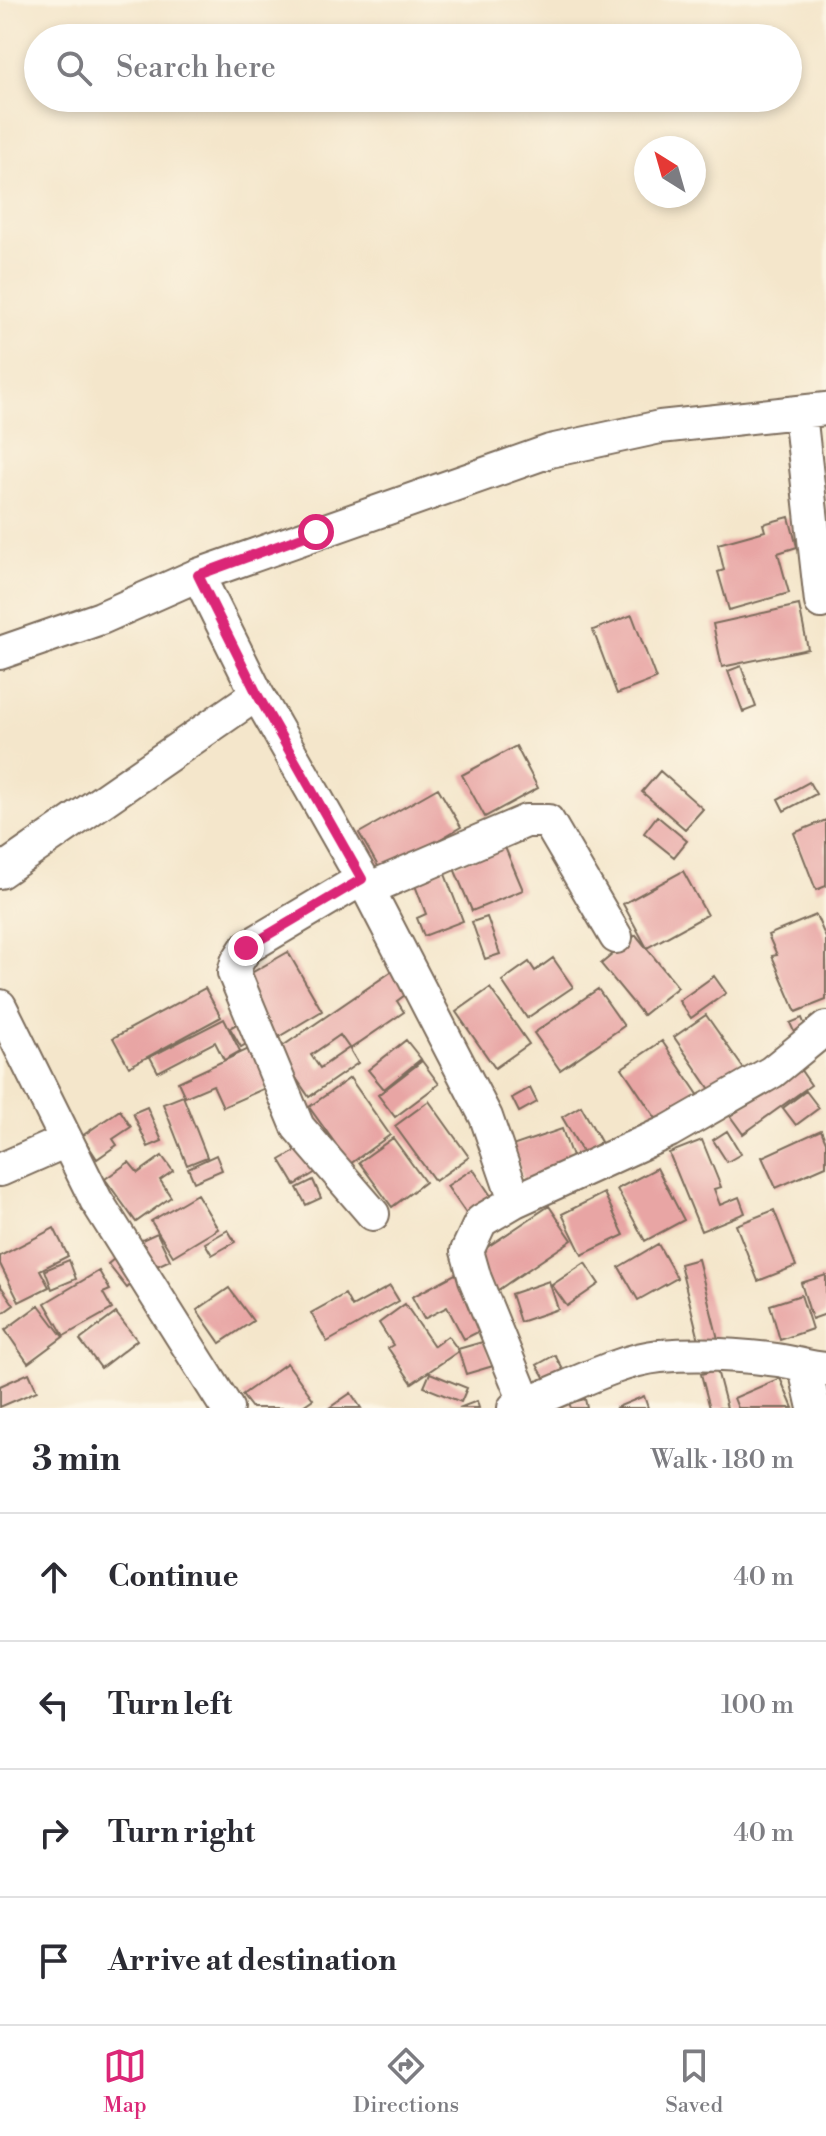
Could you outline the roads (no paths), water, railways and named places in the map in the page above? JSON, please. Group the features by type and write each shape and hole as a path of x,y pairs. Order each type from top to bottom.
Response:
{"street":[{"path":"0,653 101,618 198,575 550,451 660,427 813,411 821,602"},
{"path":"198,575 257,694 365,884 486,1117 515,1201"},
{"path":"0,872 257,694"},
{"path":"373,1214 298,1127 234,973 246,948 365,884 526,821 548,821 616,937"},
{"path":"0,1006 96,1200 227,1408"},
{"path":"814,1408 816,1368 721,1354 657,1356 609,1370 529,1405 475,1279 467,1251 481,1221 515,1201 669,1131 772,1072 826,1028"},
{"path":"0,1170 66,1141"}]}
